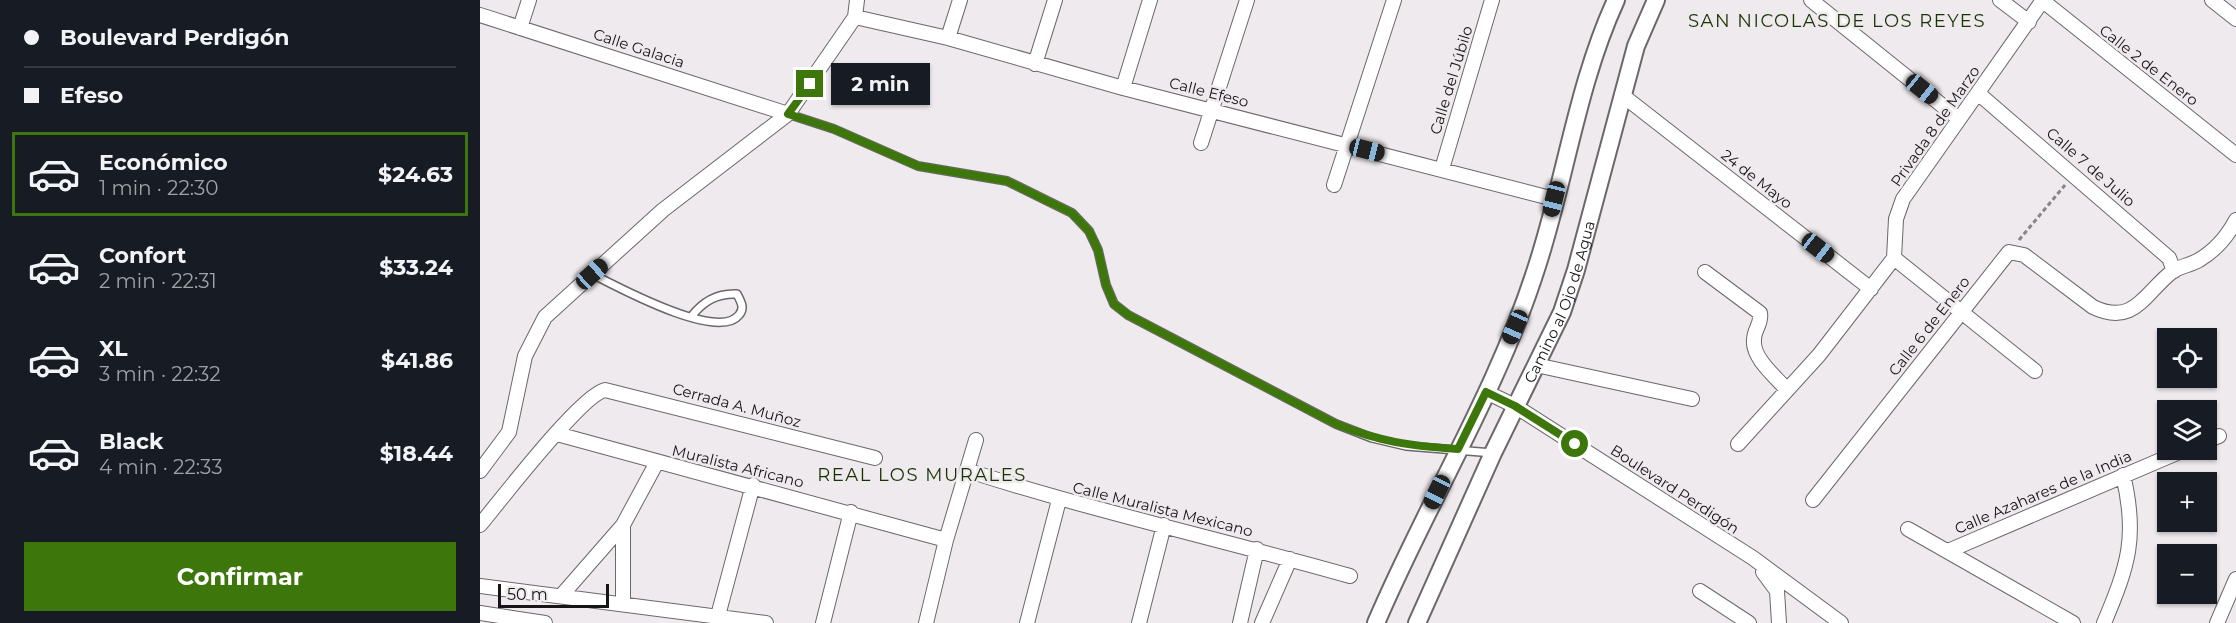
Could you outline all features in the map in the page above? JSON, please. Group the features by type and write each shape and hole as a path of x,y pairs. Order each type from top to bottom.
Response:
{"street":[{"path":"520,28 529,0"},
{"path":"480,471 510,432 525,356 546,317 663,210 788,114 855,17 857,0"},
{"path":"948,38 960,0"},
{"path":"1035,64 1055,0"},
{"path":"1123,88 1150,0"},
{"path":"1201,143 1247,0"},
{"path":"1335,185 1394,0"},
{"name":"Calle del Júbilo","path":"1442,169 1492,0"},
{"name":"Camino al Ojo de Agua","path":"1376,623 1486,392 1538,266 1585,80 1599,37 1616,0"},
{"name":"Camino al Ojo de Agua","path":"1417,623 1493,453 1562,312 1576,270 1636,46 1656,0"},
{"path":"1811,0 1959,119"},
{"path":"2000,0 2029,21"},
{"name":"Privada 8 de Marzo","path":"1894,258 1896,219 1903,199 2043,0"},
{"name":"Calle 2 de Enero","path":"2043,0 2236,155"},
{"path":"2212,0 2236,19"},
{"name":"Calle Galacia","path":"480,15 788,114"},
{"name":"Calle Efeso","path":"855,17 948,38 1123,88 1554,199"},
{"name":"Calle 7 de Julio","path":"1979,94 2169,258 2174,271"},
{"name":"24 de Mayo","path":"1622,95 1871,289"},
{"path":"2009,252 2024,255 2093,307 2104,312 2126,312 2134,308 2174,271 2199,260 2232,239 2236,220"},
{"name":"Calle 6 de Enero","path":"1813,500 2009,252"},
{"path":"1738,444 1820,355 1894,258 1962,310 2035,371"},
{"path":"1705,272 1760,313 1762,320 1754,337 1754,347 1787,390"},
{"path":"1536,365 1692,399"},
{"name":"Cerrada A. Muñoz","path":"556,434 597,392 614,391 875,458"},
{"name":"Boulevard Perdigón","path":"1486,392 1515,406 1753,558 1841,623"},
{"path":"480,525 556,434"},
{"name":"Muralista Africano","path":"556,434 753,485 946,540"},
{"path":"927,623 946,540 969,471 976,440"},
{"name":"Calle Azahares de la India","path":"1948,551 2160,460"},
{"path":"561,596 623,525 657,462"},
{"name":"Calle Muralista Mexicano","path":"969,471 1059,500 1257,549 1350,576"},
{"path":"2104,623 2123,578 2130,551 2129,497 2123,475"},
{"path":"717,620 753,485"},
{"path":"1027,623 1059,500"},
{"path":"824,623 851,512"},
{"path":"622,603 623,525"},
{"path":"1139,623 1164,525"},
{"path":"1908,529 1948,551"},
{"path":"1240,623 1257,549"},
{"name":"Calle Azahares de la India","path":"1948,551 2073,623"},
{"name":"Boulevard Perdigón","path":"1753,558 1777,591 1778,622"},
{"path":"1262,623 1290,559"},
{"path":"2217,623 2236,579"},
{"path":"480,586 622,603 717,620 765,623"},
{"path":"1700,591 1749,623"},
{"path":"480,613 539,622"}],"lane":[{"path":"788,114 834,129 918,166 937,171 981,175 1031,191 1072,213 1089,231 1098,250 1106,285 1114,304 1128,315 1267,389 1372,438 1406,446 1493,453"},
{"path":"592,274 645,301 691,317 723,323 737,319 742,310 742,302 737,294 727,294 700,304 691,317"}],"path":[{"path":"2009,252 2074,174"}],"district":[{"name":"SAN NICOLAS DE LOS REYES","path":"1837,21"},
{"name":"REAL LOS MURALES","path":"922,475"}],"route":[{"path":"810,84 788,114 834,129 918,166 1007,181 1072,213 1089,231 1098,250 1106,285 1114,304 1128,315 1227,369 1336,424 1372,438 1406,446 1458,449 1486,392 1515,406 1575,444"}]}
